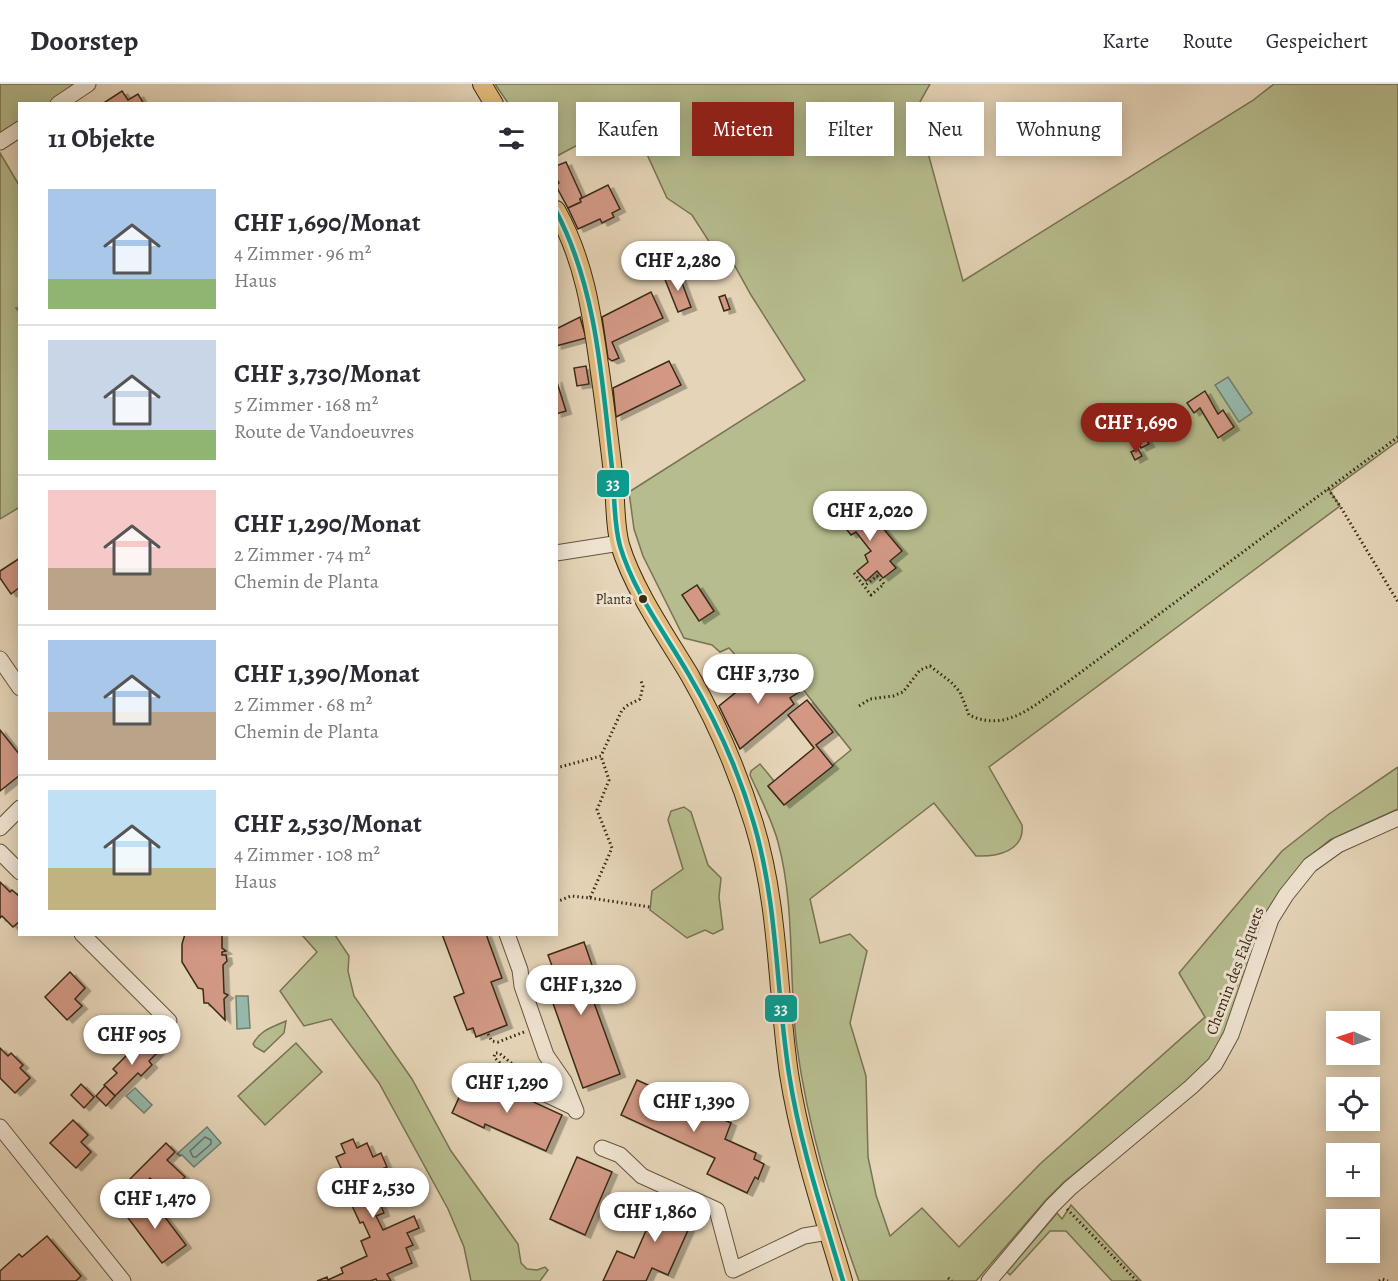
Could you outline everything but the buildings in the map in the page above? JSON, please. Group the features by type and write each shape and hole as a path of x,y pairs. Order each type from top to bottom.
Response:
{"main road":[{"path":"482,84 493,102"},
{"path":"558,214 582,268 591,308 609,437 620,543 645,598 714,721 738,775 755,825 772,902 785,1041 797,1120 843,1281"}],"street":[{"path":"61,102 88,84"},
{"path":"0,142 18,130"},
{"path":"558,553 620,543"},
{"path":"0,659 18,685"},
{"path":"0,828 18,810"},
{"name":"Chemin des Falquets","path":"989,1281 1058,1200 1215,1065 1231,1035 1271,919 1286,895 1310,865 1338,845 1398,818"},
{"path":"0,852 18,870"},
{"path":"84,936 169,1021"},
{"path":"508,936 546,1055 564,1081 575,1109 539,1091"},
{"path":"0,1127 123,1281"},
{"path":"602,1148 620,1155 642,1176 717,1210 733,1270 804,1236 828,1232"}],"path":[{"path":"859,706 870,699 893,696 903,692 920,670 930,666 951,682 960,693 969,715 995,722 1019,715 1069,681 1398,437"},
{"path":"1328,489 1398,602"},
{"path":"854,573 870,595 884,584 877,576 864,586"},
{"path":"590,898 612,848 597,810 609,780 601,756 622,710 640,699 643,686 641,681"},
{"path":"558,767 601,756"},
{"path":"558,901 571,896 650,907"},
{"path":"488,1034 492,1041 498,1042 537,1027"},
{"path":"483,1085 490,1070 520,1084 539,1091 550,1089 544,1083 521,1071 499,1053 495,1053 494,1057 507,1070 510,1079"},
{"path":"531,1075 534,1069"},
{"path":"516,1094 520,1084"},
{"path":"1058,1200 1137,1281"},
{"path":"1379,1281 1382,1279 1388,1281"}],"green space":[{"path":"0,84 78,85 52,102 18,102 18,124 0,136"},
{"path":"495,84 930,84 920,102 906,102 906,156 929,156 963,281 1252,101 1274,84 1398,84 1398,441 1330,491 1340,506 989,767 1022,825 1019,841 1008,851 976,856 934,803 810,899 820,943 850,934 867,951 850,1023 866,1076 868,1157 876,1195 890,1236 922,1208 959,1247 1040,1164 1205,1017 1179,973 1282,851 1329,814 1398,767 1398,809 1330,840 1304,861 1267,911 1226,1030 1211,1059 1192,1078 1064,1182 976,1281 859,1281 830,1195 814,1137 802,1077 794,1022 790,919 784,867 766,808 750,775 751,771 760,764 774,781 768,786 784,805 851,750 778,658 760,669 749,655 740,660 729,648 720,652 712,645 684,638 643,556 634,529 629,492 805,380 751,295 726,250 710,243 692,215 667,198 648,156 680,156 680,102 576,102 576,146 558,155 558,102 507,102"},
{"path":"0,153 18,183 18,308 16,308 18,310 18,508 0,519"},
{"path":"684,807 691,812 708,865 721,878 719,897 723,929 713,934 705,930 687,938 650,910 652,891 683,869 668,820 671,811"},
{"path":"303,936 336,936 349,956 348,971 354,996 412,1079 451,1151 518,1244 521,1263 527,1269 537,1270 545,1267 548,1270 540,1281 471,1281 464,1247 448,1209 379,1083 331,1019 304,1026 280,991 317,952"},
{"path":"286,1021 284,1033 264,1052 255,1047 253,1044 259,1035"},
{"path":"296,1043 322,1072 265,1125 238,1096"},
{"path":"1071,1205 1141,1281 1112,1281 1066,1231 1050,1231 1010,1275 1007,1272 1057,1213 1062,1219"}],"water":[{"path":"1228,377 1252,413 1239,422 1215,385"},
{"path":"236,996 248,996 250,1028 237,1029"},
{"path":"135,1088 152,1105 144,1113 126,1096"},
{"path":"207,1127 221,1143 194,1167 182,1155 177,1154"}],"transit line":[{"name":"33","path":"558,215 581,272 596,336 612,468 616,527 620,546 633,580 708,710 734,766 754,824 768,886 785,1043 799,1127 843,1281"}],"place":[{"name":"Planta","path":"643,599"}]}
